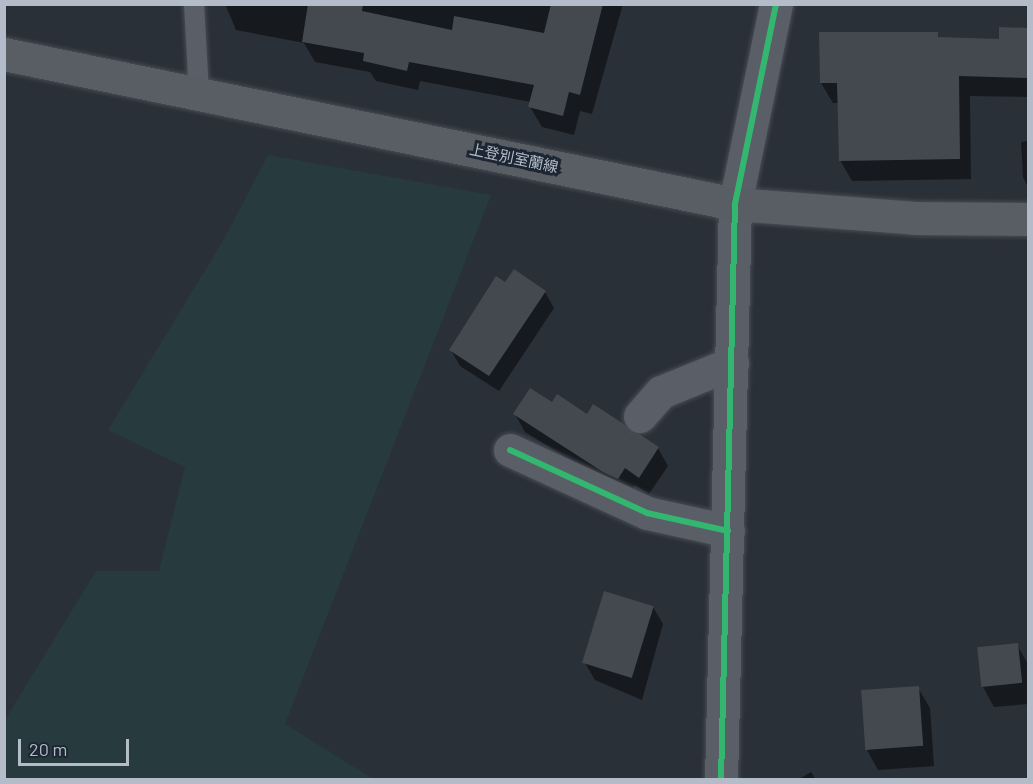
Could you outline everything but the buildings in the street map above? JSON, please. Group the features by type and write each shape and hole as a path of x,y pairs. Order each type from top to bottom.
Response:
{"main road":[{"name":"上登別室蘭線","path":"4,54 735,204 915,218 1029,219"}],"street":[{"path":"722,780 735,204 776,4"},
{"path":"640,416 661,392 732,363"},
{"path":"510,450 647,513 728,531"}],"lane":[{"path":"194,4 199,93"}],"green space":[{"path":"268,155 491,195 285,724 373,779 5,779 5,720 96,571 159,571 185,467 108,430 223,241"}],"cycle path":[{"path":"721,780 735,204 776,4"},
{"path":"510,450 647,513 728,531"}]}
